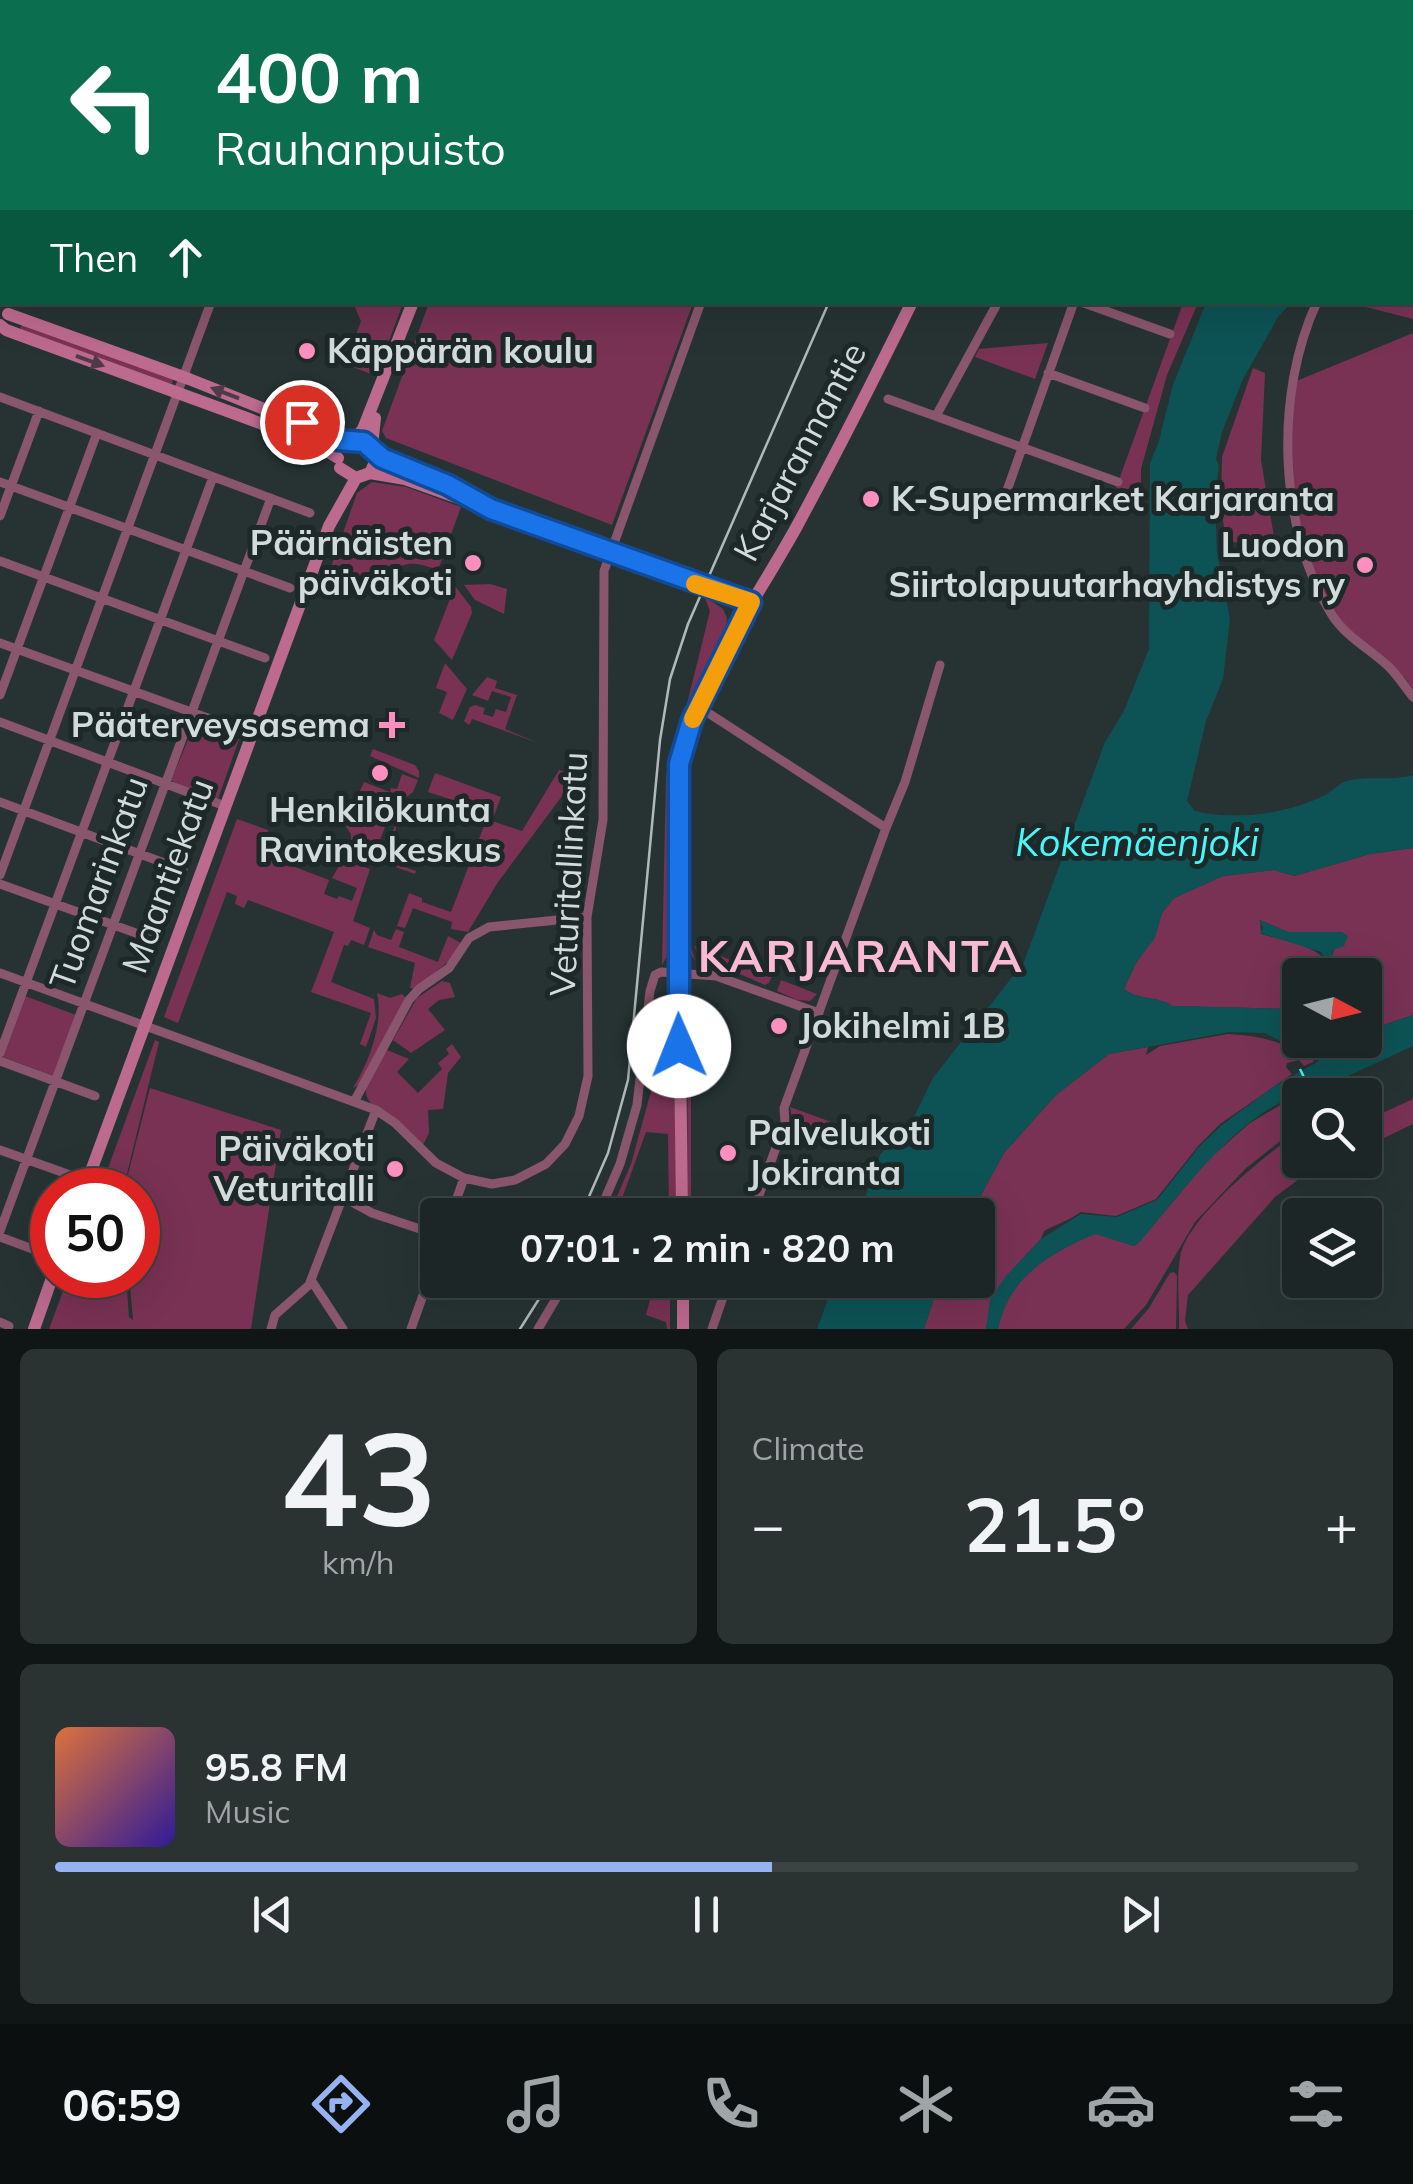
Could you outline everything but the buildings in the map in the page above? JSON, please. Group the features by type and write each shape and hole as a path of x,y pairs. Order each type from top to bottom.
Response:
{"main road":[{"path":"339,463 363,429 412,305"},
{"name":"Karjarannantie","path":"682,1198 679,764 685,739 751,602 802,516 910,305"},
{"path":"3,309 312,442 363,476 406,480 751,602"},
{"path":"373,449 372,432 388,372"},
{"path":"180,385 373,449 382,458 448,485 491,509"},
{"name":"Maantiekatu","path":"330,526 363,476 373,449"},
{"name":"Maantiekatu","path":"93,1168 330,526 339,488 339,463"},
{"path":"34,1329 45,1298"},
{"path":"683,1298 683,1329"}],"street":[{"path":"0,875 209,305"},
{"name":"Veturitallinkatu","path":"464,1178 492,1184 514,1180 546,1164 565,1144 579,1116 588,1058 587,917 603,820 603,586 610,552 700,305"},
{"path":"936,416 996,305"},
{"path":"1005,496 1077,305"},
{"path":"1087,305 1170,334"},
{"path":"1316,305 1302,348 1286,425 1299,532 1334,618 1391,669 1413,697"},
{"path":"1048,373 1145,408"},
{"path":"0,398 310,513"},
{"path":"888,399 1118,482"},
{"path":"0,516 39,412"},
{"path":"0,694 97,433"},
{"path":"0,1053 213,477"},
{"path":"0,482 290,588"},
{"name":"Tuomarinkatu","path":"0,1234 271,498"},
{"path":"0,561 266,658"},
{"path":"0,642 252,734"},
{"path":"758,1198 785,1122 784,1108 906,782 940,665"},
{"path":"699,706 886,828"},
{"path":"0,722 225,806"},
{"path":"0,802 183,870"},
{"path":"0,884 158,942"},
{"path":"354,1102 410,1000 449,968 468,938 489,928 587,917"},
{"path":"605,1198 631,1130 655,975 678,972 716,976 819,1013"},
{"path":"0,973 376,1110 436,1163 464,1178 457,1198"},
{"path":"643,1062 652,1045 660,1040 679,1046"},
{"path":"0,1061 95,1096"},
{"path":"271,1329 275,1314 307,1290 376,1110"},
{"path":"0,1150 44,1168"},
{"path":"343,1197 372,1213 420,1229"},
{"path":"0,1234 30,1247"},
{"path":"311,1280 343,1329"},
{"path":"411,1329 422,1298"},
{"path":"538,1329 556,1298"},
{"path":"712,1329 723,1298"}],"shaded area":[{"path":"354,305 402,305 376,376 345,364 361,321"},
{"path":"428,305 692,305 612,525 386,438 382,431"},
{"path":"1182,305 1197,305 1167,375 1141,469 1141,497 1116,488"},
{"path":"1358,305 1413,305 1413,319"},
{"path":"22,323 174,378 171,386 20,331"},
{"path":"1413,333 1413,689 1334,618 1299,532 1289,461 1294,382"},
{"path":"1048,343 1035,379 975,357 979,349"},
{"path":"1253,368 1265,373 1261,460 1275,543 1226,542 1221,506 1222,457"},
{"path":"372,482 406,487 461,507 438,570 409,564 371,585 330,570 357,493"},
{"path":"490,584 507,589 504,614 475,600 464,585"},
{"path":"455,586 472,613 452,660 434,640"},
{"path":"704,596 723,609 727,618 725,635 685,712 710,611"},
{"path":"445,663 467,689 453,720 439,713 447,692 436,688"},
{"path":"487,677 497,681 495,688 517,695 505,729 538,743 472,719 469,725 464,721 475,705 485,708 483,714 493,717 496,709 506,712 511,697 492,691 488,701 472,695"},
{"path":"197,718 231,734 241,734 218,799 171,781"},
{"path":"373,749 415,765 419,778 370,756"},
{"path":"670,752 670,951 662,965 666,777"},
{"path":"689,759 691,948 695,960 689,947 683,896"},
{"path":"559,770 577,776 498,882 468,932 451,929 452,922 413,908 405,928 397,926 409,893 451,912 489,813 481,810 483,804 463,797 455,814 459,802 428,792 435,773 501,797 492,821 522,831"},
{"path":"402,774 418,780 413,792 392,809 375,853 369,856 351,849 351,834 345,825 364,782 390,792 391,788 397,789"},
{"path":"413,803 438,812 437,815 423,810 420,818 402,812 390,845 407,852 402,866 416,871 415,874 390,865 384,858 399,813"},
{"path":"237,819 268,830 271,858 329,880 324,894 337,899 339,896 352,901 357,888 332,878 343,859 370,869 353,921 370,928 364,945 351,940 348,946 344,945 331,982 374,999 376,1018 366,1047 360,1044 371,1013 311,992 334,932 248,900 244,908 235,904 237,896 227,892 178,1023 164,1017"},
{"path":"1413,848 1413,1015 1382,1025 1382,958 1333,958 1342,932 1288,932 1260,920 1261,934 1292,942 1323,958 1282,958 1282,1009 1173,1006 1124,989 1154,938 1162,913 1174,898 1223,876 1274,870 1294,876 1370,854"},
{"path":"396,929 404,932 399,947 438,962 448,936 461,943 451,959 415,989 410,988 415,963 368,947 374,930 391,940"},
{"path":"695,946 772,976 769,983 765,985 699,963"},
{"path":"781,980 817,994 810,1001 797,1000 777,991"},
{"path":"442,981 450,983 455,997 439,1000 428,1009 445,1030 411,1053 393,1040 417,998"},
{"path":"377,993 390,998 402,994 407,999 360,1084 353,1088 374,1042"},
{"path":"25,996 76,1015 54,1076 3,1057"},
{"path":"688,998 691,1198 687,1198"},
{"path":"1228,1034 1252,1036 1282,1044 1282,1058 1314,1059 1304,1066 1299,1060 1287,1063 1292,1074 1220,1124 1156,1199 1116,1216 1081,1212 1044,1231 995,1297 995,1198 979,1198 1004,1153 1056,1095 1109,1054 1148,1047 1146,1055 1160,1046"},
{"path":"155,1040 159,1042 128,1168 108,1168"},
{"path":"452,1044 461,1057 448,1073 443,1109 428,1110 429,1133 422,1147 373,1106 367,1087 387,1050 409,1059 397,1072 418,1093 442,1069 438,1063 449,1054 446,1049"},
{"path":"663,1048 669,1051 675,1068 676,1198 669,1198 668,1134 646,1132 622,1198 616,1198 631,1164"},
{"path":"150,1088 281,1130 251,1329 49,1329 60,1298 128,1298 129,1317 133,1320 131,1298 160,1298 160,1168 130,1168"},
{"path":"1413,1099 1413,1124 1382,1139 1382,1113"},
{"path":"1282,1104 1282,1140 1245,1169 1195,1222 1146,1305 1124,1329 998,1329 1011,1295 1033,1269 1095,1233 1134,1246 1209,1159 1250,1123"},
{"path":"790,1107 867,1135 862,1148 793,1123"},
{"path":"1282,1144 1282,1178 1301,1178 1275,1197 1188,1295 1188,1329 1179,1329 1178,1275 1185,1243 1209,1209"},
{"path":"1170,1273 1177,1276 1176,1329 1131,1329 1149,1308"},
{"path":"650,1298 670,1298 670,1329 666,1322 646,1315"},
{"path":"934,1298 995,1298 986,1329 924,1329"}],"water":[{"name":"Kokemäenjoki","path":"1205,305 1289,305 1278,317 1243,379 1216,459 1217,553 1230,619 1223,679 1206,721 1187,801 1195,811 1211,814 1261,814 1310,802 1347,781 1413,775 1413,848 1370,854 1294,876 1274,870 1223,876 1174,898 1162,913 1155,938 1136,963 1124,989 1173,1006 1282,1009 1282,1042 1265,1033 1229,1032 1109,1054 1056,1095 1004,1153 979,1198 865,1198 880,1155 913,1119 933,1078 1024,962 1105,742 1124,711 1149,649 1150,463 1173,385"},
{"name":"Kokemäenjoki","path":"1259,920 1288,932 1342,932 1348,936 1344,946 1333,950 1336,958 1325,958 1321,952 1260,933 1263,928"},
{"name":"Kokemäenjoki","path":"1413,1015 1413,1046 1344,1078 1289,1078 1319,1061 1313,1058 1382,1058 1382,1025"},
{"name":"Kokemäenjoki","path":"1282,1082 1282,1102 1261,1114 1215,1154 1139,1243 1134,1246 1095,1234 1062,1250 1021,1281 1003,1311 998,1329 986,1329 990,1300 995,1298 1005,1277 1041,1239 1081,1214 1117,1217 1157,1200 1199,1147"},
{"path":"828,1298 934,1298 924,1329 817,1329"}],"ferry route":[{"path":"1300,1069 1304,1078"}],"railway":[{"path":"588,1198 608,1153 628,1080 660,740 670,679 688,624 828,305"},
{"path":"520,1329 540,1298"}],"slow traffic":[{"path":"693,719 751,602 695,584"}],"place":[{"name":"Käppärän koulu","path":"307,351"},
{"name":"K-Supermarket Karjaranta","path":"871,499"},
{"name":"Päärnäisten päiväkoti","path":"473,563"},
{"name":"Luodon Siirtolapuutarhayhdistys ry","path":"1365,565"},
{"name":"Pääterveysasema","path":"392,725"},
{"name":"Henkilökunta Ravintokeskus","path":"380,773"},
{"name":"Jokihelmi 1B","path":"779,1026"},
{"name":"Palvelukoti Jokiranta","path":"728,1153"},
{"name":"Päiväkoti Veturitalli","path":"395,1169"}],"district":[{"name":"KARJARANTA","path":"861,956"}],"route":[{"path":"302,422 338,440 364,442 382,458 434,478 491,509 751,602 692,720 679,764 679,1046"}]}
